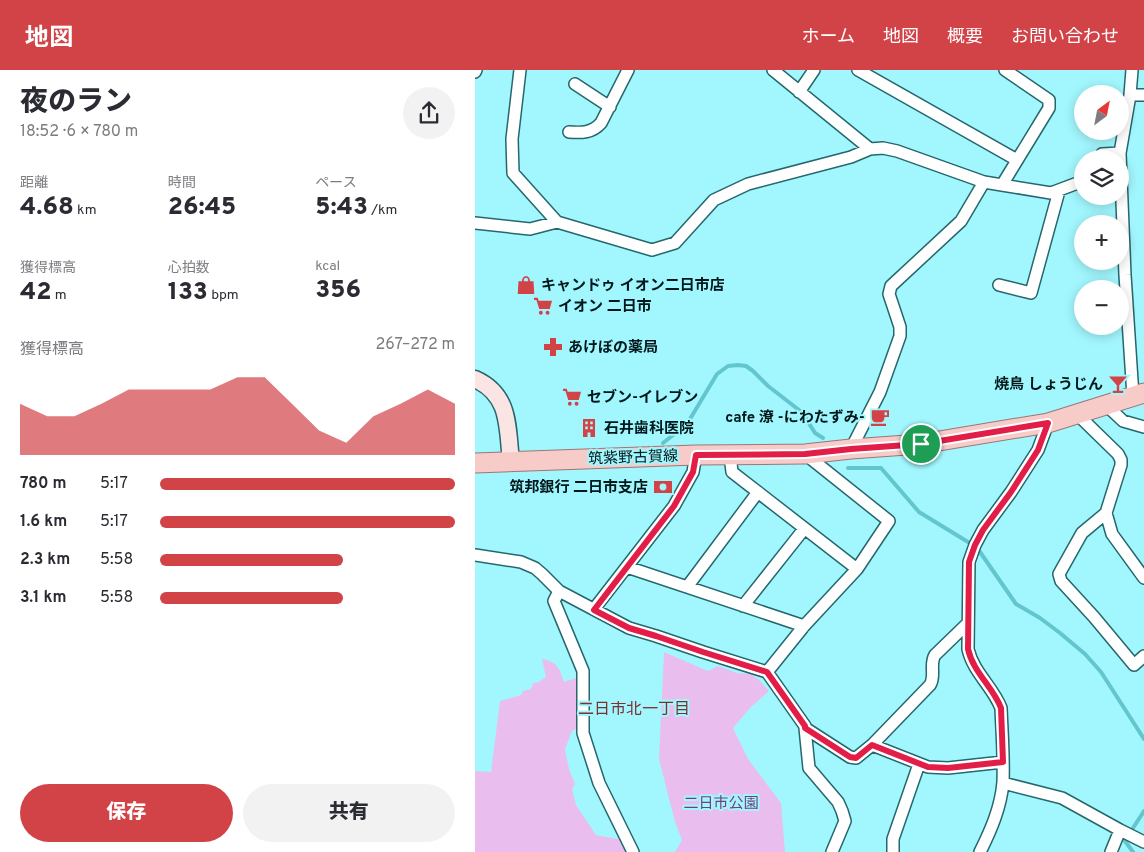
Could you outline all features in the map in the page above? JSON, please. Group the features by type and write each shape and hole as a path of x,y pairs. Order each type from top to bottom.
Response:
{"main road":[{"path":"475,379 495,392 505,411 511,461"},
{"name":"筑紫野古賀線","path":"475,463 696,455 805,454 921,444 1048,423 1139,394"}],"street":[{"path":"520,70 512,139 513,173 557,222"},
{"path":"569,132 583,133 601,123 628,70"},
{"path":"773,70 870,149"},
{"path":"799,92 814,70"},
{"path":"858,70 1017,160"},
{"path":"1002,186 1049,108 1049,100 1005,70"},
{"path":"1120,150 1130,95 1131,70"},
{"path":"575,84 609,107"},
{"path":"1130,95 1144,95"},
{"path":"475,223 531,229 557,222 652,250 675,243 714,200 739,188 761,180 851,158 870,149 883,148 897,151 984,182 1002,186 1051,193 1074,185"},
{"path":"851,449 880,392 900,336 900,327 889,294 891,286 961,221 984,182"},
{"path":"999,285 1031,293 1059,191"},
{"path":"1122,205 1125,275 1139,394"},
{"path":"1106,404 1123,421 1144,427"},
{"path":"1077,414 1118,454 1121,460 1120,470 1106,514 1112,534 1144,578"},
{"path":"980,852 989,834 999,804 1003,783 1001,708 998,700 970,656 968,649 969,562 983,530 1011,492 1038,450 1048,423"},
{"path":"767,672 804,626 857,569 889,521 805,454"},
{"path":"594,610 674,506 693,472 696,455"},
{"path":"730,455 732,472 857,569"},
{"path":"687,587 758,492"},
{"path":"1106,514 1082,532 1059,574 1061,581 1095,617 1135,665 1144,656"},
{"path":"743,606 804,529"},
{"path":"475,555 527,564 542,574 559,592 629,628 767,672 805,726 809,768 838,802 842,811 845,821 832,852"},
{"path":"627,567 804,626"},
{"path":"559,592 554,601 583,671 583,733 599,783 633,852"},
{"path":"805,728 850,757 856,758 872,745 930,685 933,680 932,659 935,654 968,623"},
{"path":"872,745 928,767 940,768 1003,762"},
{"path":"893,852 893,839 919,764"},
{"path":"1003,783 1062,798 1144,842"},
{"path":"1111,852 1120,830"}],"green space":[{"name":"二日市公園","path":"664,652 708,671 718,666 737,673 751,674 769,691 750,708 733,728 748,759 781,803 785,852 675,852 682,840 675,822 659,759"},
{"path":"542,659 557,666 564,682 579,677 579,728 572,731 565,749 569,769 575,784 572,789 576,805 596,835 623,840 626,852 475,852 475,771 491,772 500,701 521,695 523,691 531,689 533,683 539,682 546,677"}],"waterway":[{"path":"663,443 687,424 717,374 728,366 738,365 746,366 753,371 768,386 799,410 815,433 823,438"},
{"path":"848,468 881,468 919,512 968,542"},
{"path":"980,552 1016,604 1040,618 1060,633 1085,654 1101,672 1144,739"},
{"path":"1133,828 1144,811"},
{"path":"1125,841 1133,852"}],"place":[{"name":"キャンドゥ イオン二日市店","path":"526,285"},
{"name":"イオン 二日市","path":"543,306"},
{"name":"あけぼの薬局","path":"553,347"},
{"name":"焼鳥 しょうじん","path":"1118,384"},
{"name":"セブン-イレブン","path":"572,397"},
{"name":"cafe 潦 -にわたずみ-","path":"880,417"},
{"name":"石井歯科医院","path":"589,428"},
{"name":"筑邦銀行 二日市支店","path":"663,487"}],"district":[{"name":"二日市北一丁目","path":"634,708"}],"route":[{"path":"1048,423 1038,450 1011,492 983,530 969,562 968,649 974,665 998,700 1001,708 1003,762 948,768 928,767 872,745 856,758 850,757 805,728 767,672 629,628 594,610 674,506 693,472 696,455 805,454 921,444 1048,423"}]}
